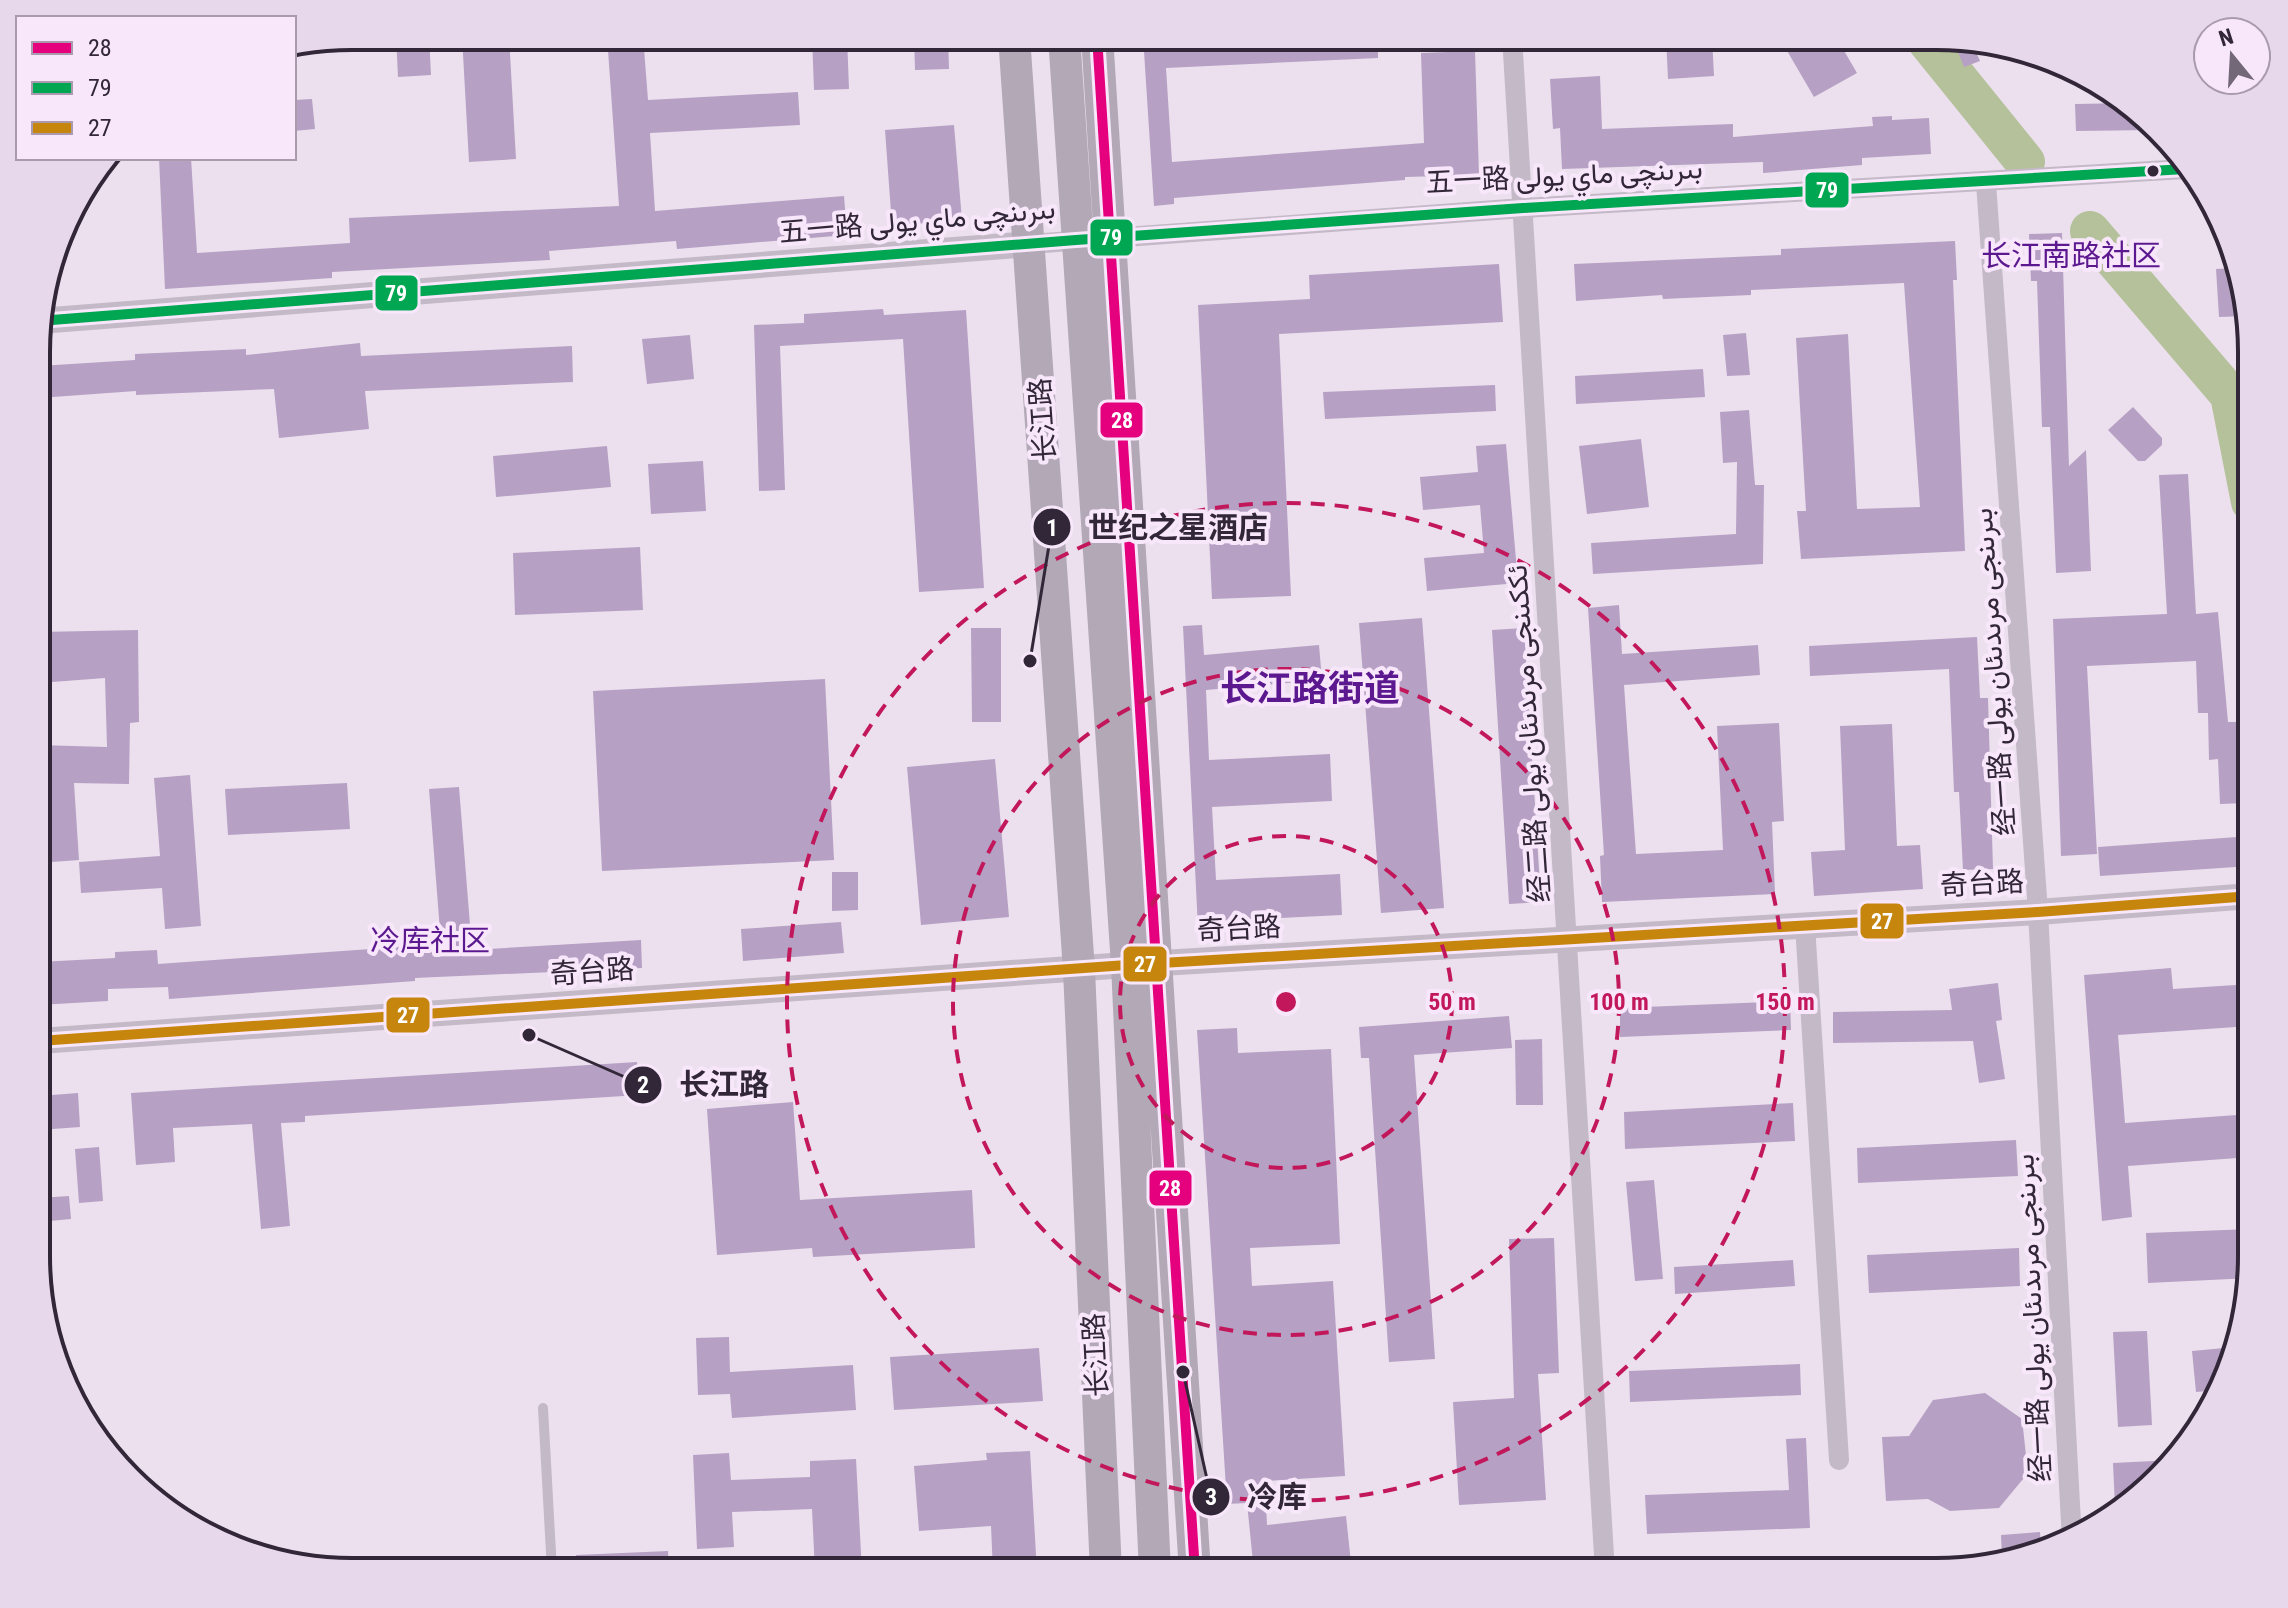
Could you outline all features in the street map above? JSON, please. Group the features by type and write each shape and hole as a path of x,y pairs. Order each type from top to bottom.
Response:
{"main road":[{"name":"长江路","path":"1015,50 1079,970 1105,1558"},
{"name":"长江路","path":"1065,50 1076,240 1142,965 1155,1558"},
{"path":"1098,50 1110,237 1142,965 1194,1558"}],"street":[{"name":"经二路 ئككىنجى مرىدىئان يولى","path":"1513,50 1604,1558"},
{"name":"五一路 بىرىنچى ماي يولى","path":"52,320 1110,237 1523,208 2177,170"},
{"name":"经一路 بىرىنجى مرىدىئان يولى","path":"1986,183 2038,912 2071,1526"},
{"name":"奇台路","path":"50,1040 1142,965 2038,912 2238,897"},
{"path":"1805,925 1839,1460"}],"lane":[{"path":"543,1408 551,1558"}],"building":[{"path":"397,50 430,50 431,75 398,77"},
{"path":"463,50 510,50 516,159 469,162"},
{"path":"608,50 644,50 648,100 798,92 800,125 650,133 655,211 844,196 847,235 677,249 676,241 549,251 550,260 332,272 332,278 165,289 159,160 191,160 197,253 350,243 349,218 619,206"},
{"path":"813,50 848,50 849,89 814,90"},
{"path":"914,50 948,50 949,69 915,70"},
{"path":"1144,50 1378,50 1378,58 1166,68 1172,162 1424,143 1421,53 1475,51 1479,175 1405,177 1405,180 1174,198 1174,204 1154,206"},
{"path":"1667,50 1713,50 1714,76 1668,79"},
{"path":"1787,50 1844,50 1857,73 1814,97"},
{"path":"1958,51 1977,53 1980,61 1964,67"},
{"path":"1600,76 1602,129 1733,124 1733,137 1873,126 1872,117 1892,116 1892,120 1929,118 1931,154 1862,158 1862,165 1763,173 1763,162 1562,169 1560,128 1553,129 1550,79"},
{"path":"312,99 315,129 296,131 296,100"},
{"path":"2108,103 2141,130 2076,131 2075,104"},
{"path":"954,125 962,220 892,226 885,130"},
{"path":"2062,233 2069,466 2086,450 2091,571 2056,573 2050,427 2042,427 2037,281 2031,281 2029,234"},
{"path":"1955,241 1957,280 1953,280 1965,551 1801,559 1797,511 1806,511 1796,338 1848,334 1857,509 1920,507 1904,283 1751,290 1751,295 1663,299 1662,295 1576,301 1574,264 1781,255 1781,249"},
{"path":"1499,264 1503,322 1279,334 1291,596 1212,599 1198,305 1310,299 1309,275"},
{"path":"2226,268 2235,316 2219,317 2216,269"},
{"path":"883,309 884,315 966,310 984,588 919,592 903,339 780,346 785,490 759,491 754,325 804,323 804,314"},
{"path":"1746,333 1750,375 1727,376 1723,335"},
{"path":"690,335 694,379 647,384 642,339"},
{"path":"360,343 361,356 572,346 573,382 365,391 369,429 279,438 274,389 136,395 136,391 50,397 50,365 135,360 135,354 246,349 246,355"},
{"path":"1703,369 1705,397 1576,404 1575,376"},
{"path":"1495,385 1496,411 1325,419 1323,392"},
{"path":"2133,407 2162,438 2162,445 2145,461 2138,461 2108,430"},
{"path":"1749,410 1755,485 1764,485 1763,564 1593,574 1591,543 1736,534 1737,462 1723,463 1720,412"},
{"path":"1641,439 1649,507 1587,514 1579,446"},
{"path":"1506,444 1518,583 1427,591 1424,558 1484,553 1480,505 1423,510 1420,477 1478,472 1476,446"},
{"path":"607,446 611,487 496,497 493,456"},
{"path":"703,461 706,511 651,514 648,464"},
{"path":"2188,474 2196,614 2218,612 2228,722 2238,722 2238,803 2220,804 2218,759 2209,760 2208,713 2198,713 2196,661 2087,666 2097,854 2061,856 2053,619 2167,614 2159,475"},
{"path":"640,547 643,610 515,615 513,553"},
{"path":"1619,605 1622,654 1758,645 1760,675 1624,685 1636,854 1723,850 1717,726 1779,723 1784,821 1772,822 1775,894 1602,902 1600,856 1604,855 1588,608"},
{"path":"1422,618 1444,908 1381,913 1359,623"},
{"path":"1202,625 1204,655 1319,645 1322,680 1206,690 1209,760 1330,754 1332,801 1212,807 1216,880 1340,874 1342,915 1218,921 1218,927 1198,928 1183,626"},
{"path":"971,628 1001,628 1001,722 972,722"},
{"path":"1524,628 1541,902 1509,904 1492,630"},
{"path":"138,630 139,722 130,723 129,784 74,783 79,860 52,862 50,745 107,747 105,678 50,682 50,632"},
{"path":"1977,637 1980,698 1988,698 1993,869 1963,870 1959,792 1954,792 1949,669 1810,676 1809,646"},
{"path":"825,679 834,860 602,871 593,691"},
{"path":"1892,724 1897,846 1920,845 1923,889 1814,896 1811,852 1845,850 1840,726"},
{"path":"995,759 1009,917 921,925 907,767"},
{"path":"190,775 201,926 165,929 162,888 81,893 79,862 160,856 154,778"},
{"path":"347,783 350,829 228,835 225,789"},
{"path":"459,787 472,950 641,940 642,968 415,978 415,981 169,999 168,987 108,989 108,1001 50,1004 50,961 115,958 115,952 157,950 158,964 441,944 429,789"},
{"path":"2238,837 2238,867 2100,876 2098,847"},
{"path":"832,872 858,872 858,910 832,911"},
{"path":"841,922 844,953 743,961 741,929"},
{"path":"2171,968 2173,989 2238,985 2238,1027 2118,1035 2125,1123 2238,1115 2238,1158 2128,1166 2132,1217 2102,1221 2084,975"},
{"path":"1998,983 2002,1020 1996,1021 2005,1079 1979,1083 1973,1041 1833,1043 1833,1012 1952,1010 1949,989"},
{"path":"1790,1001 1791,1030 1620,1037 1620,1008"},
{"path":"1509,1016 1512,1048 1414,1055 1435,1359 1389,1362 1369,1058 1361,1058 1359,1027"},
{"path":"1237,1028 1238,1053 1331,1049 1340,1244 1250,1248 1252,1286 1333,1281 1345,1476 1265,1481 1267,1525 1346,1516 1350,1558 1253,1558 1247,1503 1227,1504 1197,1030"},
{"path":"1542,1039 1543,1105 1516,1105 1515,1040"},
{"path":"637,1062 640,1095 305,1116 305,1122 281,1123 290,1226 261,1229 252,1124 173,1128 175,1162 136,1165 131,1093"},
{"path":"78,1093 80,1127 50,1129 50,1095"},
{"path":"793,1102 800,1200 972,1190 975,1248 813,1257 812,1248 717,1255 707,1109"},
{"path":"1793,1103 1795,1141 1625,1149 1624,1112"},
{"path":"2016,1140 2018,1176 1858,1183 1857,1148"},
{"path":"99,1147 103,1201 79,1203 75,1149"},
{"path":"1654,1180 1663,1279 1635,1281 1626,1182"},
{"path":"69,1196 71,1219 50,1221 50,1197"},
{"path":"2238,1229 2237,1279 2148,1283 2146,1233"},
{"path":"1554,1238 1559,1373 1538,1374 1546,1500 1459,1505 1453,1402 1514,1398 1509,1239"},
{"path":"2019,1248 2020,1286 1869,1293 1867,1255"},
{"path":"1793,1260 1795,1286 1675,1294 1674,1267"},
{"path":"2147,1331 2152,1425 2118,1427 2113,1332"},
{"path":"729,1337 730,1372 853,1365 856,1410 732,1418 730,1394 698,1395 696,1338"},
{"path":"1039,1348 1043,1401 894,1410 890,1357"},
{"path":"2224,1348 2206,1391 2196,1392 2192,1351"},
{"path":"1800,1364 1801,1395 1630,1402 1629,1371"},
{"path":"1985,1393 2022,1419 2028,1473 1999,1508 1950,1511 1928,1499 1886,1501 1882,1437 1909,1436 1933,1400"},
{"path":"1806,1438 1810,1528 1647,1534 1645,1495 1789,1490 1786,1439"},
{"path":"1030,1451 1036,1558 992,1558 991,1526 919,1531 914,1466 987,1460 986,1453"},
{"path":"729,1453 731,1480 810,1477 810,1461 856,1459 861,1558 814,1558 812,1509 732,1512 734,1547 697,1549 693,1455"},
{"path":"2158,1461 2115,1500 2113,1463"},
{"path":"2040,1532 2040,1539 2002,1551 2001,1535"},
{"path":"668,1551 668,1558 576,1558 576,1555"}],"waterway":[{"path":"1935,50 2025,162"},
{"path":"2090,231 2230,395 2238,436"}],"transit line":[{"name":"28","path":"1098,50 1194,1558"},
{"name":"79","path":"52,320 1523,208 2177,169"},
{"name":"27","path":"50,1040 1127,965 2038,912 2238,897"}],"place":[{"name":"世纪之星酒店","path":"1030,661"},
{"name":"长江路","path":"529,1035"},
{"name":"冷库","path":"1183,1372"}],"district":[{"name":"长江南路社区","path":"2071,256"},
{"name":"长江路街道","path":"1310,688"},
{"name":"冷库社区","path":"430,941"}]}
